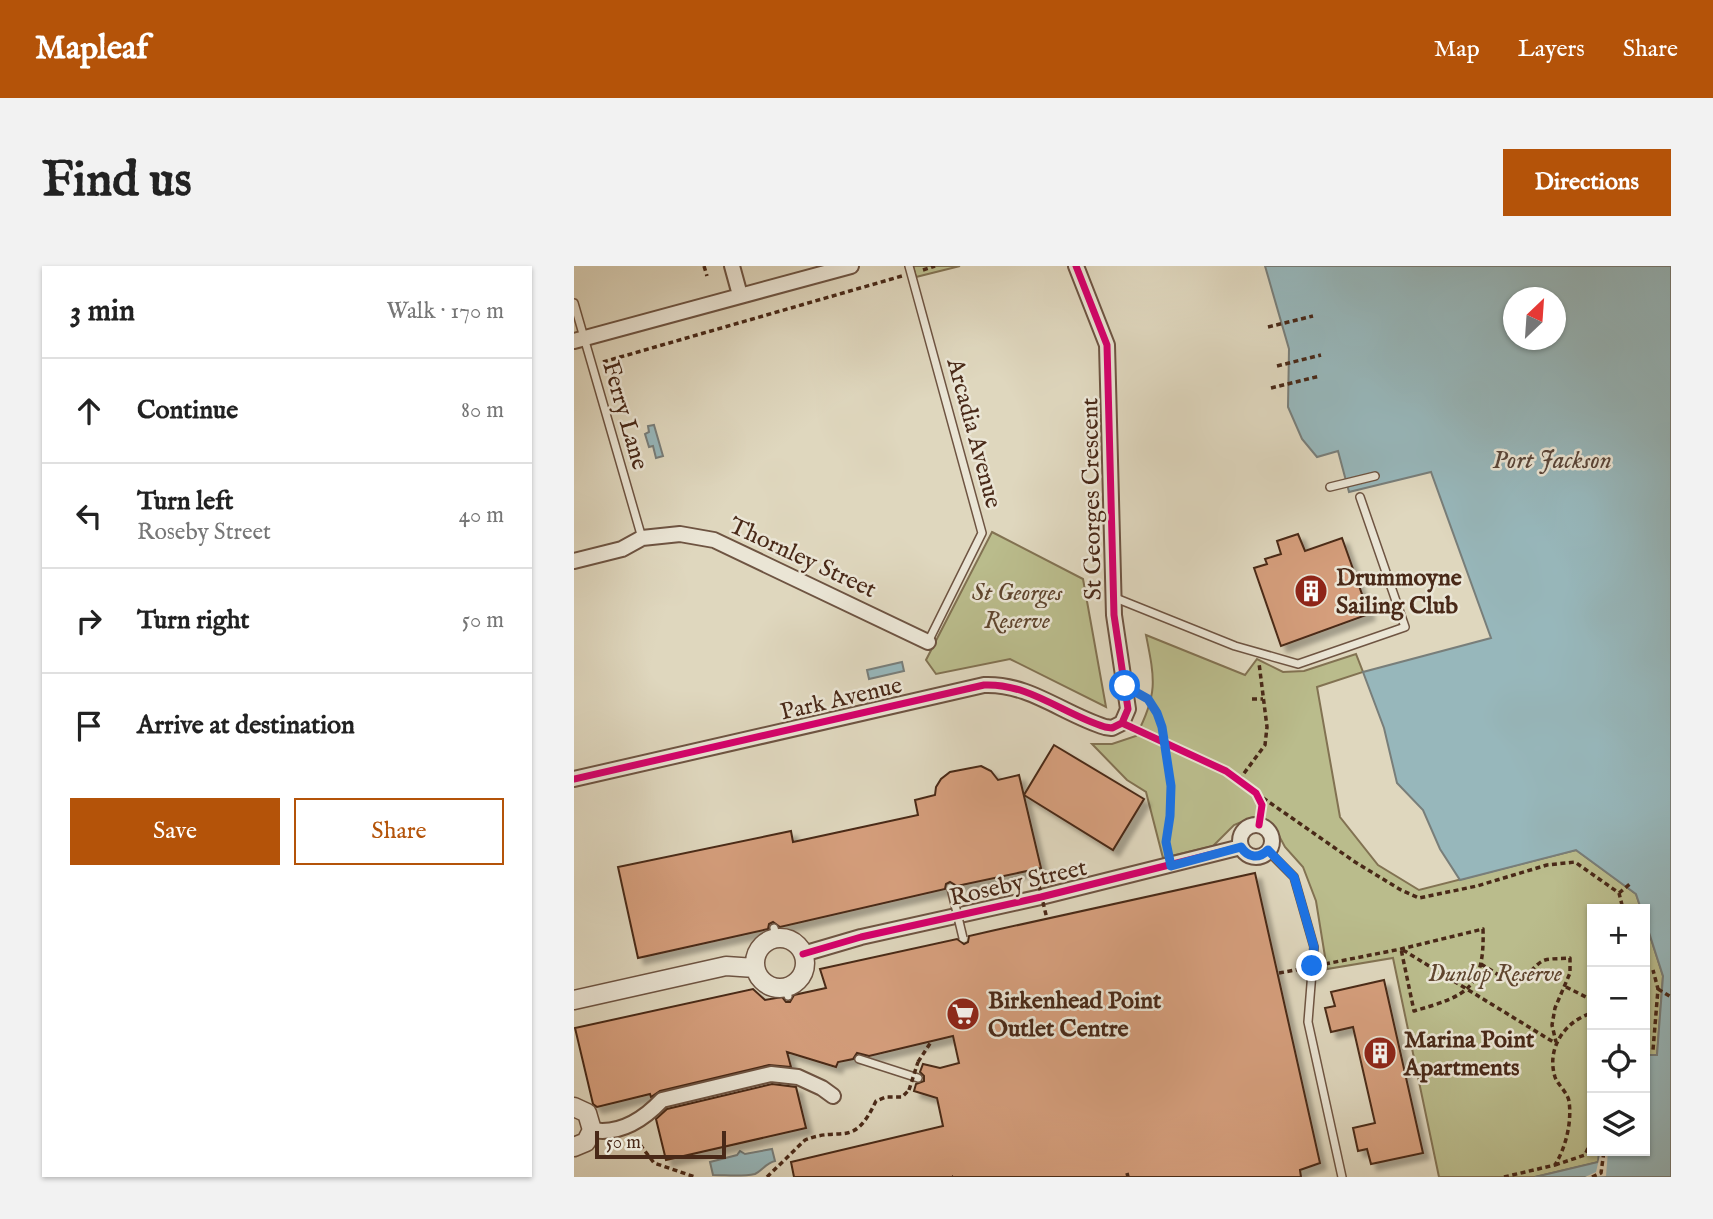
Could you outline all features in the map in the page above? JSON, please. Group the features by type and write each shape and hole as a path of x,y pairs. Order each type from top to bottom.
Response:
{"street":[{"path":"732,266 740,295"},
{"path":"579,340 851,266"},
{"name":"St Georges Crescent","path":"1076,266 1107,345 1113,597 1128,709 1122,723 1112,728"},
{"name":"Thornley Street","path":"574,561 622,549 642,538 680,534 714,540 928,642"},
{"name":"Park Avenue","path":"574,779 984,685 1012,686 1097,724 1112,728"},
{"path":"1241,847 1240,836 1243,831 1259,825 1272,840 1268,850"},
{"name":"Roseby Street","path":"803,954 861,937 1171,866 1241,847 1244,852 1254,857 1268,850"},
{"path":"776,933 792,942 803,954 803,971 787,991 763,982 755,968 755,959 762,945 776,933"},
{"path":"574,1000 726,966 755,968"},
{"path":"592,1130 616,1131 652,1110 662,1100 771,1074 798,1077 833,1096"},
{"path":"574,1107 587,1113 592,1130 586,1142 574,1147"}],"lane":[{"name":"Arcadia Avenue","path":"910,270 982,533 928,642"},
{"name":"Ferry Lane","path":"574,303 579,340 592,365 642,538"},
{"path":"1331,487 1375,476"},
{"path":"1113,597 1258,654 1298,664 1405,627 1360,497"},
{"path":"1268,850 1294,877 1314,947 1308,1022 1342,1177"},
{"path":"951,888 962,938"},
{"path":"859,1059 918,1078"}],"path":[{"path":"704,266 707,276"},
{"path":"592,365 910,270 935,266"},
{"path":"1268,327 1312,316"},
{"path":"1277,366 1321,355"},
{"path":"1271,388 1320,376"},
{"path":"1239,780 1265,745 1267,727 1258,654"},
{"path":"1125,686 1148,699 1162,727 1171,786 1166,842 1171,866"},
{"path":"1252,699 1263,699"},
{"path":"1256,793 1355,862 1419,898 1477,886 1547,865 1575,862 1619,893 1622,904"},
{"path":"1035,869 1047,919"},
{"path":"1619,893 1631,883"},
{"path":"1279,973 1401,949 1483,929 1483,949 1472,985 1453,1000 1413,1011 1401,949"},
{"path":"1401,949 1556,1044"},
{"path":"1480,964 1518,983 1544,960 1570,958 1570,973 1555,1009 1552,1025 1556,1044"},
{"path":"1650,1050 1653,1050 1658,989 1653,970"},
{"path":"1566,987 1587,998"},
{"path":"1658,989 1671,997"},
{"path":"1555,1165 1562,1152 1568,1128 1569,1100 1555,1076 1553,1049 1564,1030 1587,1015"},
{"path":"767,1177 805,1140 856,1130 870,1115 876,1101 886,1097 902,1097 909,1090 918,1062 931,1042"},
{"path":"628,1126 654,1163 695,1177"},
{"path":"1504,1177 1555,1165 1585,1155 1587,1151"},
{"path":"1592,1177 1601,1173 1603,1156"}],"green space":[{"path":"913,266 960,266 916,277"},
{"name":"St Georges Reserve","path":"992,532 1083,579 1106,707 1010,659 936,674 926,660"},
{"name":"Dunlop Reserve","path":"1146,635 1245,675 1257,659 1283,672 1304,671 1356,654 1363,672 1317,687 1340,817 1378,865 1419,890 1576,850 1636,894 1639,904 1587,904 1587,1156 1599,1156 1599,1162 1535,1177 1439,1177 1393,958 1327,969 1316,901 1303,867 1285,847 1267,820 1253,817 1234,825 1213,846 1163,858 1146,792 1127,780 1092,744 1112,744 1136,736 1151,697 1151,664"},
{"path":"1650,936 1663,976 1657,1056 1650,1055"}],"water":[{"name":"Port Jackson","path":"1265,266 1671,266 1671,1177 1535,1177 1598,1162 1599,1156 1650,1156 1650,1055 1657,1055 1663,976 1650,936 1650,904 1639,904 1636,894 1576,850 1460,880 1440,849 1423,810 1397,783 1384,728 1363,672 1491,638 1431,472 1349,492 1338,451 1317,457 1302,439 1288,407 1289,349"},
{"path":"654,425 663,456 656,458 653,446 649,447 645,434 649,432 648,426"},
{"path":"902,662 904,671 869,679 867,670"},
{"path":"772,1149 775,1161 755,1174 713,1175 710,1162 737,1155 740,1151 745,1154"}],"pier":[{"path":"1600,1156 1608,1156 1606,1176 1585,1177 1596,1172"}],"building":[{"name":"Drummoyne Sailing Club","path":"1298,534 1305,551 1342,538 1369,614 1281,646 1254,568 1267,564 1265,559 1281,554 1277,541"},
{"path":"1054,745 1144,799 1113,850 1024,795"},
{"path":"981,766 991,771 998,780 1019,775 1041,868 957,886 950,882 945,889 780,927 773,922 768,929 638,958 618,867 791,831 793,842 918,815 915,800 935,795 941,779 950,772"},
{"name":"Birkenhead Point Outlet Centre","path":"1255,873 1320,1163 1300,1170 1301,1177 794,1177 791,1162 943,1126 937,1098 914,1091 916,1084 924,1081 920,1072 923,1064 940,1068 959,1063 953,1036 869,1056 857,1053 853,1059 838,1062 836,1067 787,1052 791,1067 769,1065 660,1091 651,1097 650,1094 597,1107 593,1104 575,1028 753,989 765,1000 782,997 786,1002 790,1002 794,995 826,988 820,969 957,939 964,944 968,942 969,936"},
{"name":"Marina Point Apartments","path":"1384,980 1423,1153 1371,1164 1367,1149 1358,1151 1353,1128 1375,1123 1353,1027 1331,1032 1325,1008 1335,1006 1331,992"},
{"path":"772,1084 796,1087 806,1128 666,1160 656,1119 667,1109"}],"cycle path":[{"path":"574,779 984,685 1031,694 1105,727 1112,728 1122,723 1128,709 1114,615 1107,345 1076,266"},
{"path":"1122,723 1226,771 1256,793 1262,805 1259,825"},
{"path":"803,954 861,937 1041,897 1241,847"}],"place":[{"name":"Drummoyne Sailing Club","path":"1311,591"},
{"name":"Birkenhead Point Outlet Centre","path":"963,1014"},
{"name":"Marina Point Apartments","path":"1380,1053"}],"route":[{"path":"1125,686 1148,699 1162,727 1171,786 1166,842 1171,866 1241,847 1244,852 1254,857 1268,850 1294,877 1314,947 1312,966"}]}
